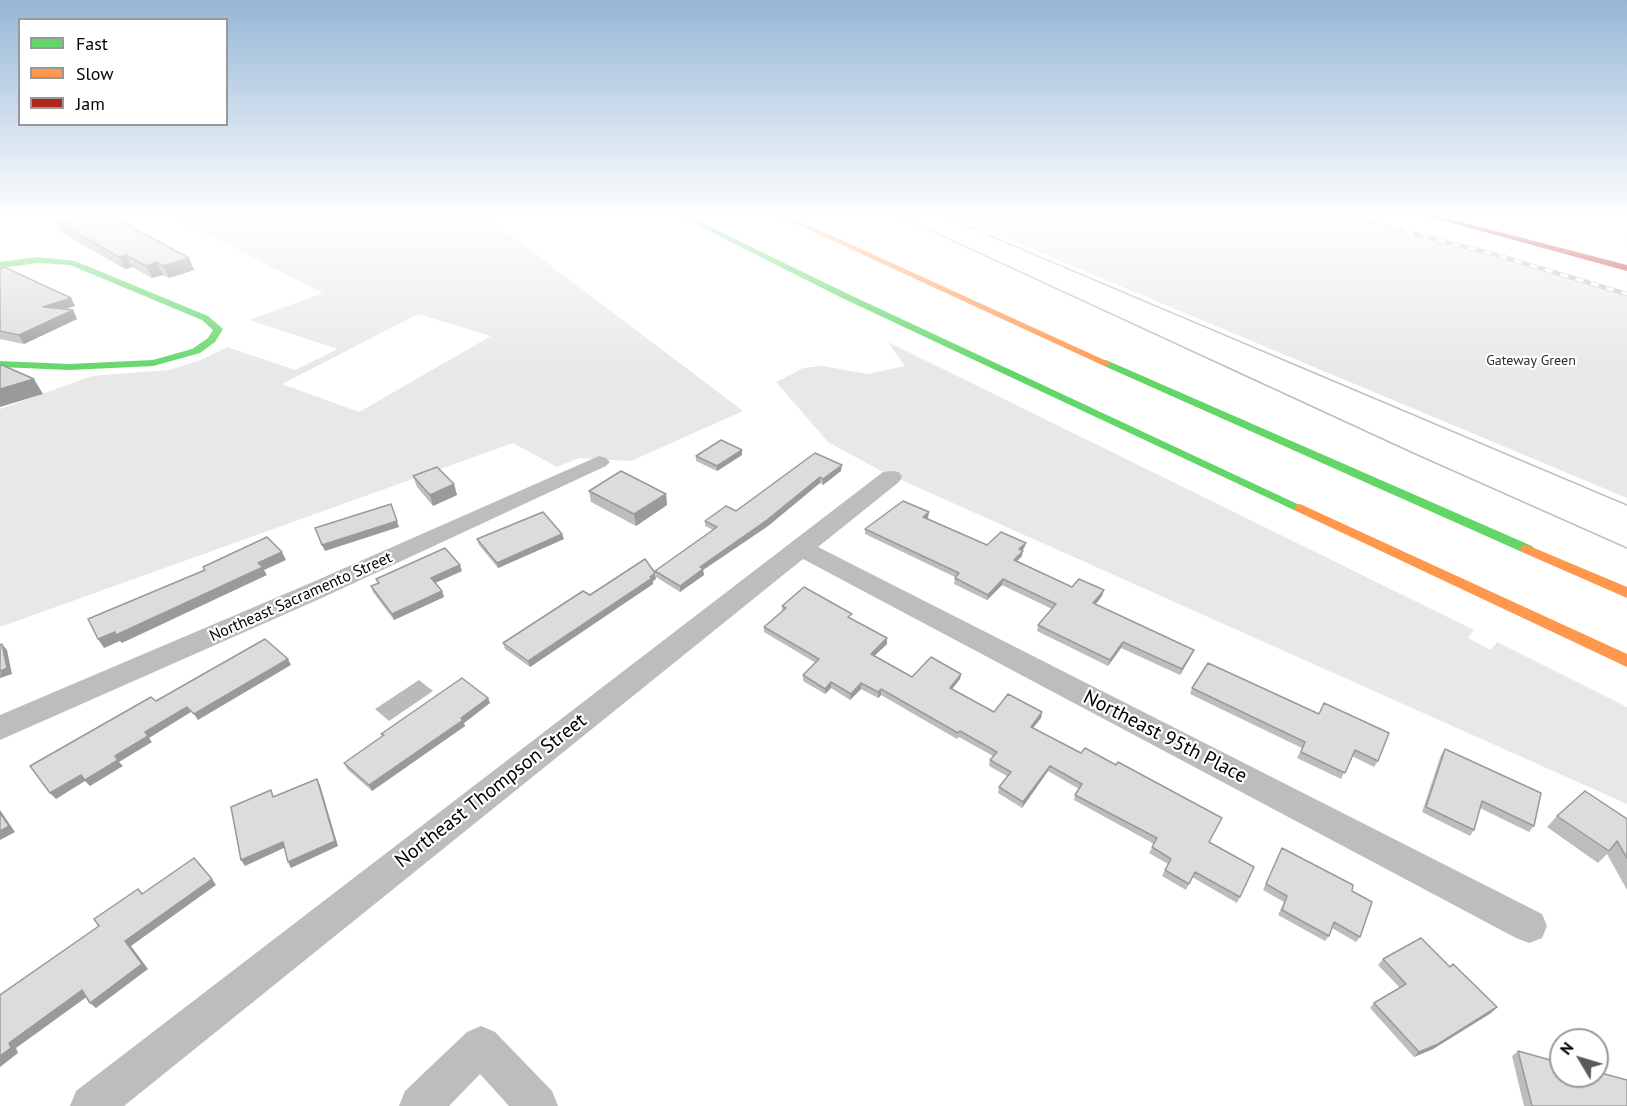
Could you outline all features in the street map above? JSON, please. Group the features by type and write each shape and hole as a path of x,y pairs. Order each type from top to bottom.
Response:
{"main road":[{"path":"0,364 69,367 146,364 196,351 212,340 218,329 205,318 153,299 85,268"},
{"path":"788,268 1627,661"},
{"path":"896,268 1204,408 1627,593"}],"street":[{"name":"Northeast Sacramento Street","path":"0,728 347,577 599,462"},
{"name":"Northeast Thompson Street","path":"91,1106 891,477"},
{"name":"Northeast 95th Place","path":"801,548 1529,926"},
{"path":"420,1106 482,1046 537,1106"}],"green space":[{"path":"273,268 553,268 743,411 631,461 579,458 557,467 513,443 0,627 0,409 92,376 169,370 203,359 227,347 295,370 338,349 249,320 323,293","holes":["418,314 491,336 359,412 282,384"]},
{"name":"Gateway Green","path":"1076,268 1532,268 1627,296 1627,498"},
{"path":"888,342 1474,630 1468,638 1491,650 1497,642 1627,707 1627,804 881,471 828,442 776,382 803,368 822,366 868,374 905,366"}],"shaded area":[{"path":"419,680 433,691 389,721 375,709"}],"building":[{"path":"5,268 71,298 43,307 73,310 19,335 0,331 0,269"},
{"path":"0,366 34,379 0,389"},
{"path":"721,440 742,450 717,466 696,456"},
{"path":"815,453 842,465 823,479 820,477 767,520 700,567 703,569 680,586 655,571 717,527 705,521 726,506 736,511"},
{"path":"437,467 454,484 430,495 413,476"},
{"path":"621,471 666,494 634,514 589,491"},
{"path":"903,501 929,512 923,517 987,545 1001,532 1026,543 1019,549 1023,551 1014,560 1072,587 1079,579 1104,590 1093,603 1194,650 1182,669 1123,642 1110,660 1038,625 1056,604 1003,579 988,595 955,578 959,573 865,529"},
{"path":"391,504 397,521 322,545 315,528"},
{"path":"543,512 562,534 497,563 477,539"},
{"path":"267,537 282,552 258,563 263,567 116,635 115,632 98,639 88,619 205,570 203,567"},
{"path":"445,548 460,565 431,578 442,591 392,614 371,586 379,583 376,579"},
{"path":"645,559 655,573 650,577 652,578 528,661 503,643 583,591 590,595"},
{"path":"804,587 852,614 848,617 887,638 871,654 912,677 931,657 961,674 950,688 994,712 1008,694 1042,712 1031,727 1081,753 1085,748 1116,765 1118,762 1222,818 1209,842 1254,867 1240,897 1195,872 1189,884 1165,870 1171,859 1152,847 1157,838 1075,795 1082,784 1050,766 1023,802 999,787 1011,772 990,760 997,752 960,731 958,733 881,689 878,692 861,683 851,694 831,682 825,689 803,675 819,659 764,627 786,608 782,606"},
{"path":"265,639 288,659 194,714 187,707 145,732 148,736 115,756 118,760 85,780 81,775 50,793 30,766 151,697 156,701"},
{"path":"2,644 7,668 0,671 0,645"},
{"path":"1208,663 1319,714 1324,703 1389,733 1378,761 1355,750 1345,773 1301,752 1305,742 1192,688"},
{"path":"462,678 488,698 461,718 463,720 369,785 344,763 384,735 381,734"},
{"path":"1445,749 1541,793 1534,826 1482,801 1474,830 1426,807"},
{"path":"317,779 335,841 288,862 283,842 241,860 231,807 271,790 273,797"},
{"path":"1585,791 1627,819 1627,858 1617,841 1609,851 1557,816"},
{"path":"0,813 9,826 0,831"},
{"path":"1282,848 1353,885 1352,891 1372,902 1360,937 1334,922 1329,936 1282,910 1287,896 1266,884"},
{"path":"194,858 212,879 125,941 142,964 90,1003 82,990 9,1043 11,1048 0,1056 0,995 99,926 94,919 138,889 142,894"},
{"path":"1421,938 1450,967 1453,964 1497,1007 1438,1044 1419,1052 1374,1003 1406,984 1383,959"},
{"path":"1518,1051 1549,1060 1549,1088 1609,1088 1609,1075 1627,1080 1627,1106 1532,1106"}],"tram line":[{"path":"1011,268 1413,453 1627,548"},
{"path":"1065,268 1627,505"}],"railway":[{"path":"1539,268 1627,294"}],"traffic: fast":[{"path":"0,364 69,367 153,363 196,351 212,340 218,329 205,318 83,268"},
{"path":"788,268 1300,508"},
{"path":"1106,363 1527,549"}],"traffic: slow":[{"path":"896,268 1106,363"},
{"path":"1300,508 1627,661"},
{"path":"1527,549 1627,593"}]}
